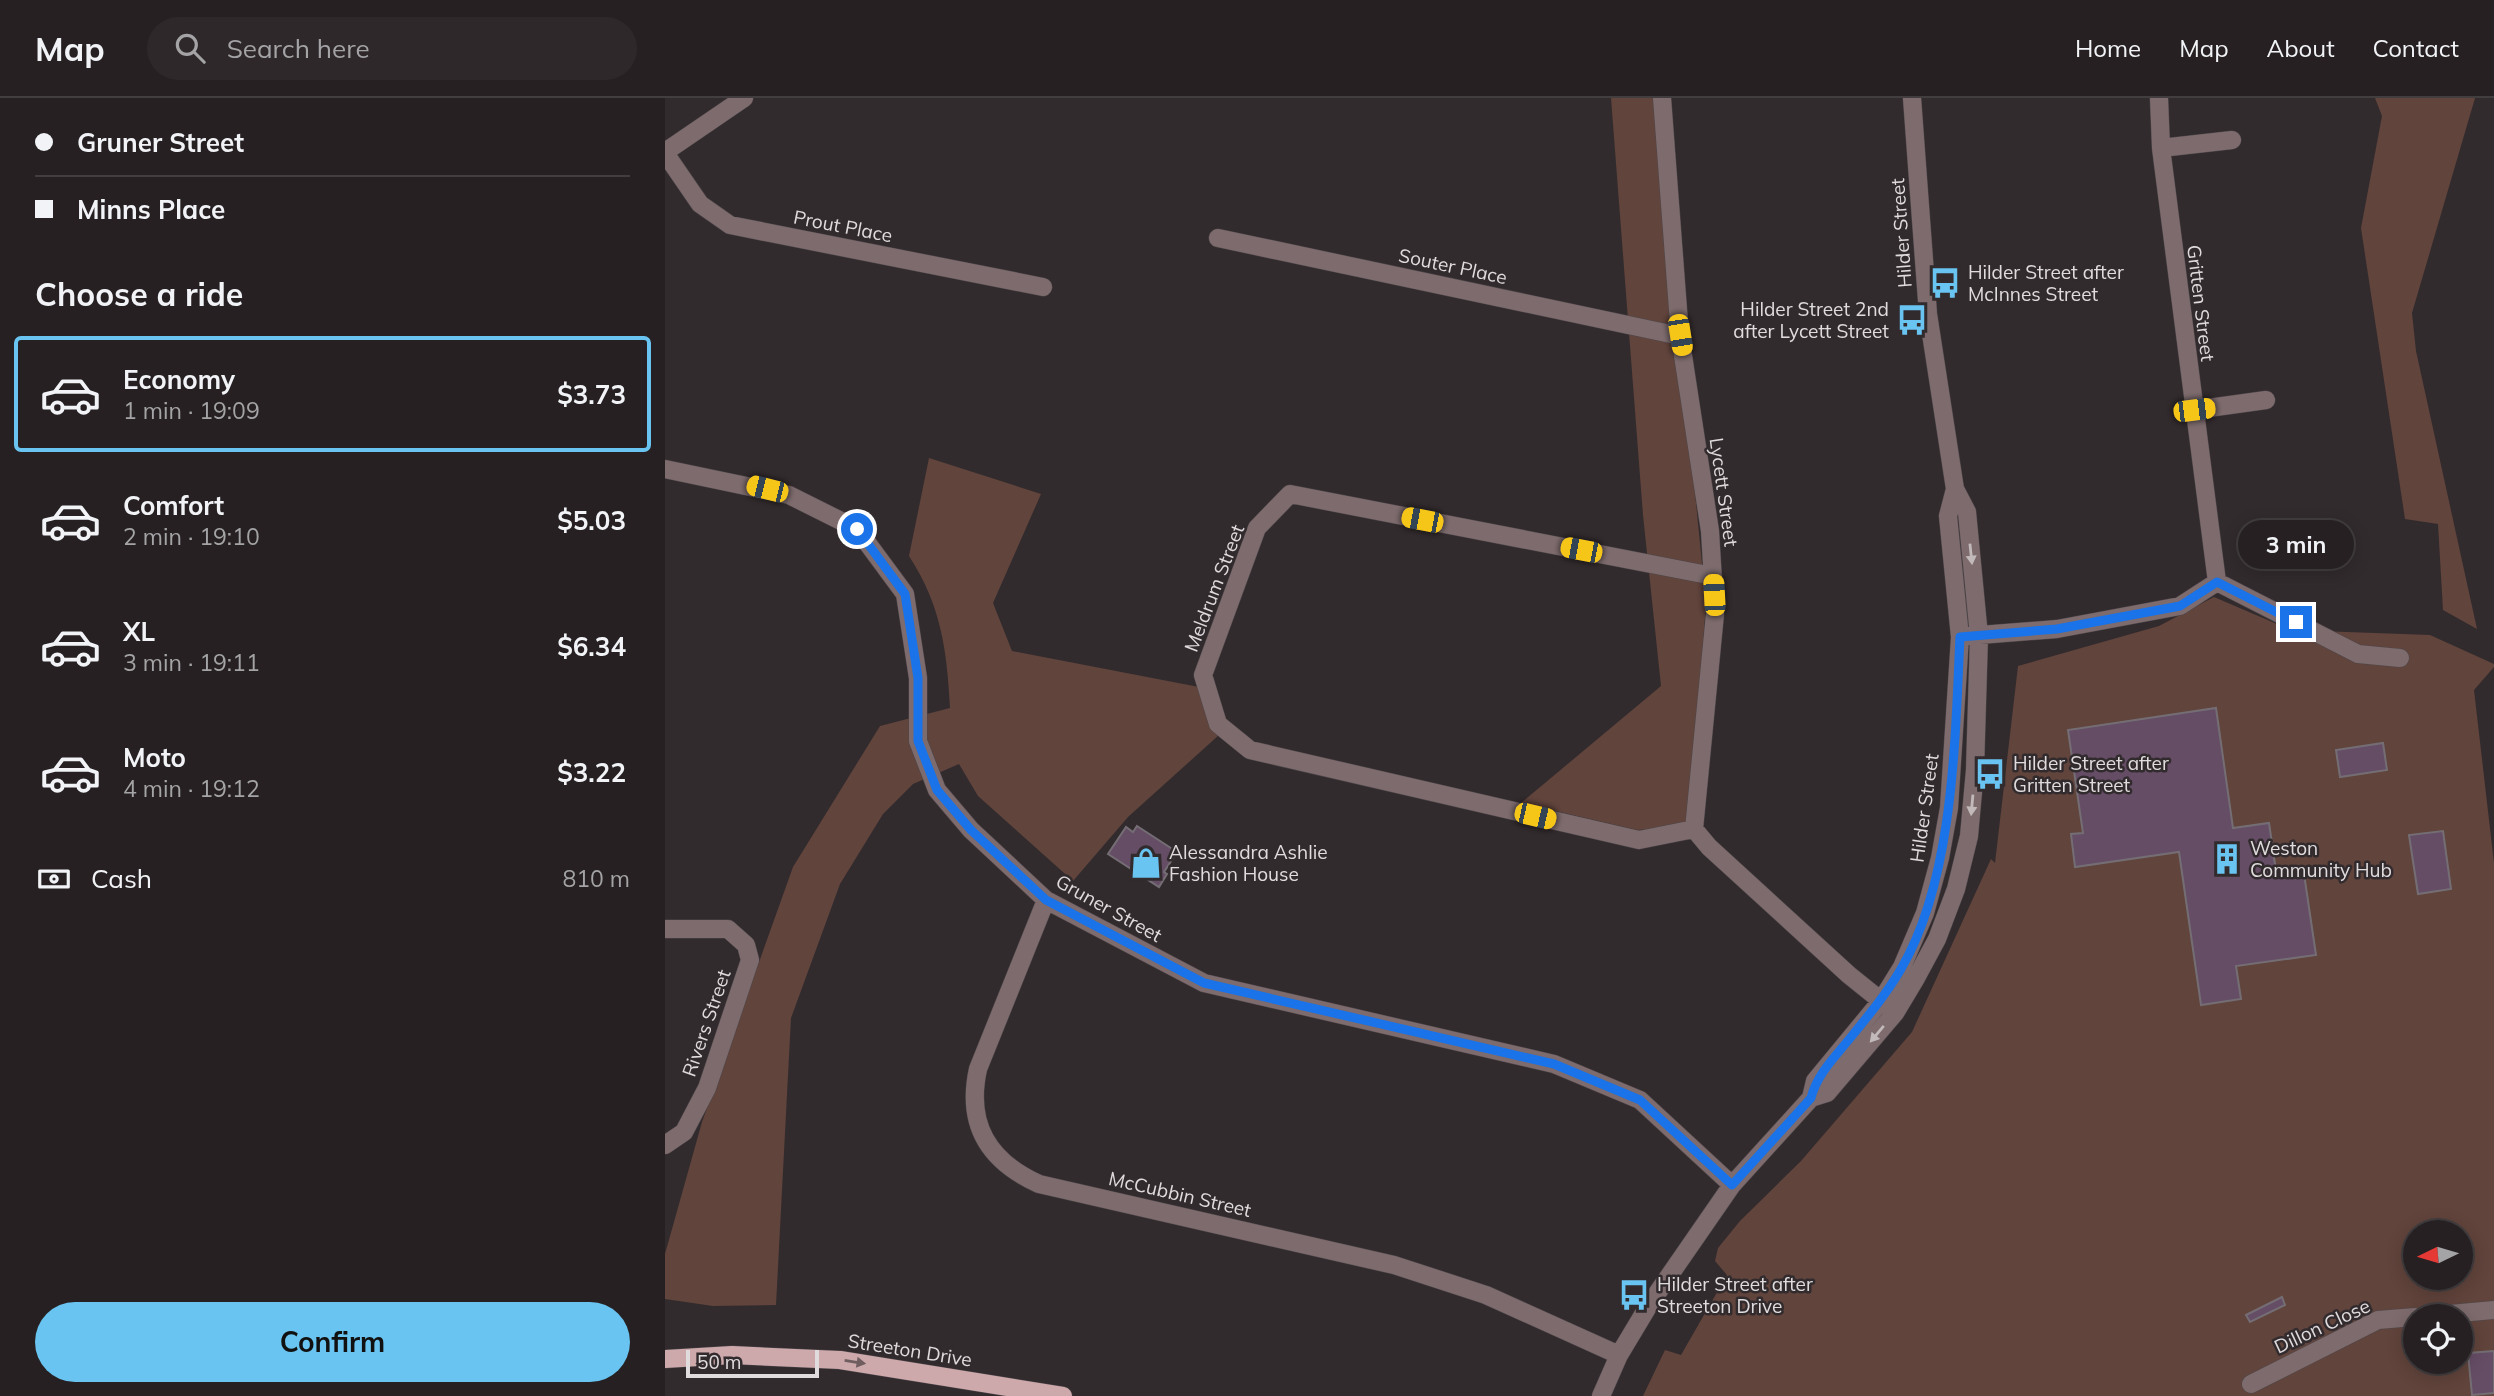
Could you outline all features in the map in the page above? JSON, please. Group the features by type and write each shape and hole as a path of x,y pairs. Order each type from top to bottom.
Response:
{"main road":[{"name":"Streeton Drive","path":"665,1359 732,1355 840,1360 1063,1396"}],"street":[{"path":"665,153 744,98"},
{"name":"Lycett Street","path":"1662,98 1680,335 1710,531 1715,614 1694,829"},
{"name":"Hilder Street","path":"1811,1098 1827,1093 1895,1013 1937,939 1956,889 1969,836 1975,770 1979,636 1967,512 1955,489 1928,314 1912,98"},
{"name":"Gritten Street","path":"2159,98 2161,148 2217,582"},
{"path":"2161,148 2232,140"},
{"name":"Prout Place","path":"665,153 700,204 730,225 1043,287"},
{"name":"Souter Place","path":"1218,238 1680,335"},
{"path":"2194,410 2266,400"},
{"name":"Gruner Street","path":"665,469 789,495 857,529 905,594 918,678 918,741 937,790 971,830 1046,900 1204,983 1554,1064 1640,1100 1732,1185"},
{"name":"Hilder Street","path":"1601,1396 1619,1355 1649,1305 1732,1185 1811,1098 1815,1081 1881,1001 1902,967 1925,913 1940,858 1949,808 1960,637 1948,516 1955,489"},
{"name":"Meldrum Street","path":"1694,829 1639,840 1249,750 1218,724 1203,675 1257,528 1290,494 1713,576"},
{"path":"1960,637 2057,629 2180,606 2217,582 2358,653 2400,658"},
{"path":"1694,829 1709,847 1849,975 1895,1013"},
{"name":"McCubbin Street","path":"1046,900 978,1069 974,1087 973,1101 977,1121 996,1155 1009,1168 1039,1184 1394,1265 1486,1295 1619,1355"},
{"name":"Rivers Street","path":"665,929 728,929 746,945 750,960 707,1088 684,1132 665,1145"},
{"path":"2473,1312 2494,1310"},
{"name":"Dillon Close","path":"2251,1384 2378,1320 2403,1318"}],"shaded area":[{"path":"1611,98 1656,98 1706,604 1689,827 1637,830 1521,803 1661,686 1643,515"},
{"path":"2375,98 2475,98 2412,313 2416,351 2477,629 2443,610 2438,524 2405,519 2361,228 2382,116"},
{"path":"929,458 1041,494 993,603 1012,651 1199,687 1219,735 1128,817 1073,881 978,796 959,764 913,784 883,814 840,884 791,1018 776,1305 713,1306 665,1299 665,1254 702,1122 793,867 880,726 950,708 944,647 935,610 920,574 909,556"},
{"path":"2214,597 2291,630 2430,635 2494,664 2474,690 2494,863 2494,1396 1643,1396 1665,1350 1681,1355 1727,1275 1715,1261 1718,1248 1740,1221 1801,1161 1912,1032 1991,859 1995,863 2018,666 2159,626"}],"building":[{"name":"Weston Community Hub","path":"2216,708 2233,828 2269,823 2276,871 2303,867 2316,955 2236,966 2241,999 2201,1005 2179,852 2075,867 2071,834 2083,833 2068,730"},
{"path":"2383,743 2387,770 2340,777 2336,750"},
{"name":"Alessandra Ashlie Fashion House","path":"1137,826 1177,852 1164,872 1167,874 1159,887 1108,854 1126,827 1133,832"},
{"path":"2443,831 2451,889 2418,894 2409,835"},
{"path":"2282,1297 2285,1305 2250,1322 2246,1315"},
{"path":"2494,1351 2494,1393 2472,1395 2470,1374 2473,1374 2473,1353"}],"place":[{"name":"Hilder Street after McInnes Street","path":"1945,283"},
{"name":"Hilder Street 2nd after Lycett Street","path":"1912,320"},
{"name":"Hilder Street after Gritten Street","path":"1990,774"},
{"name":"Weston Community Hub","path":"2227,859"},
{"name":"Alessandra Ashlie Fashion House","path":"1146,863"},
{"name":"Hilder Street after Streeton Drive","path":"1634,1295"}],"route":[{"path":"857,529 905,594 918,678 918,741 937,790 971,830 1046,900 1204,983 1554,1064 1640,1100 1732,1185 1811,1098 1815,1081 1881,1001 1902,967 1925,913 1940,858 1949,808 1960,637 2057,629 2180,606 2217,582 2296,622"}]}
